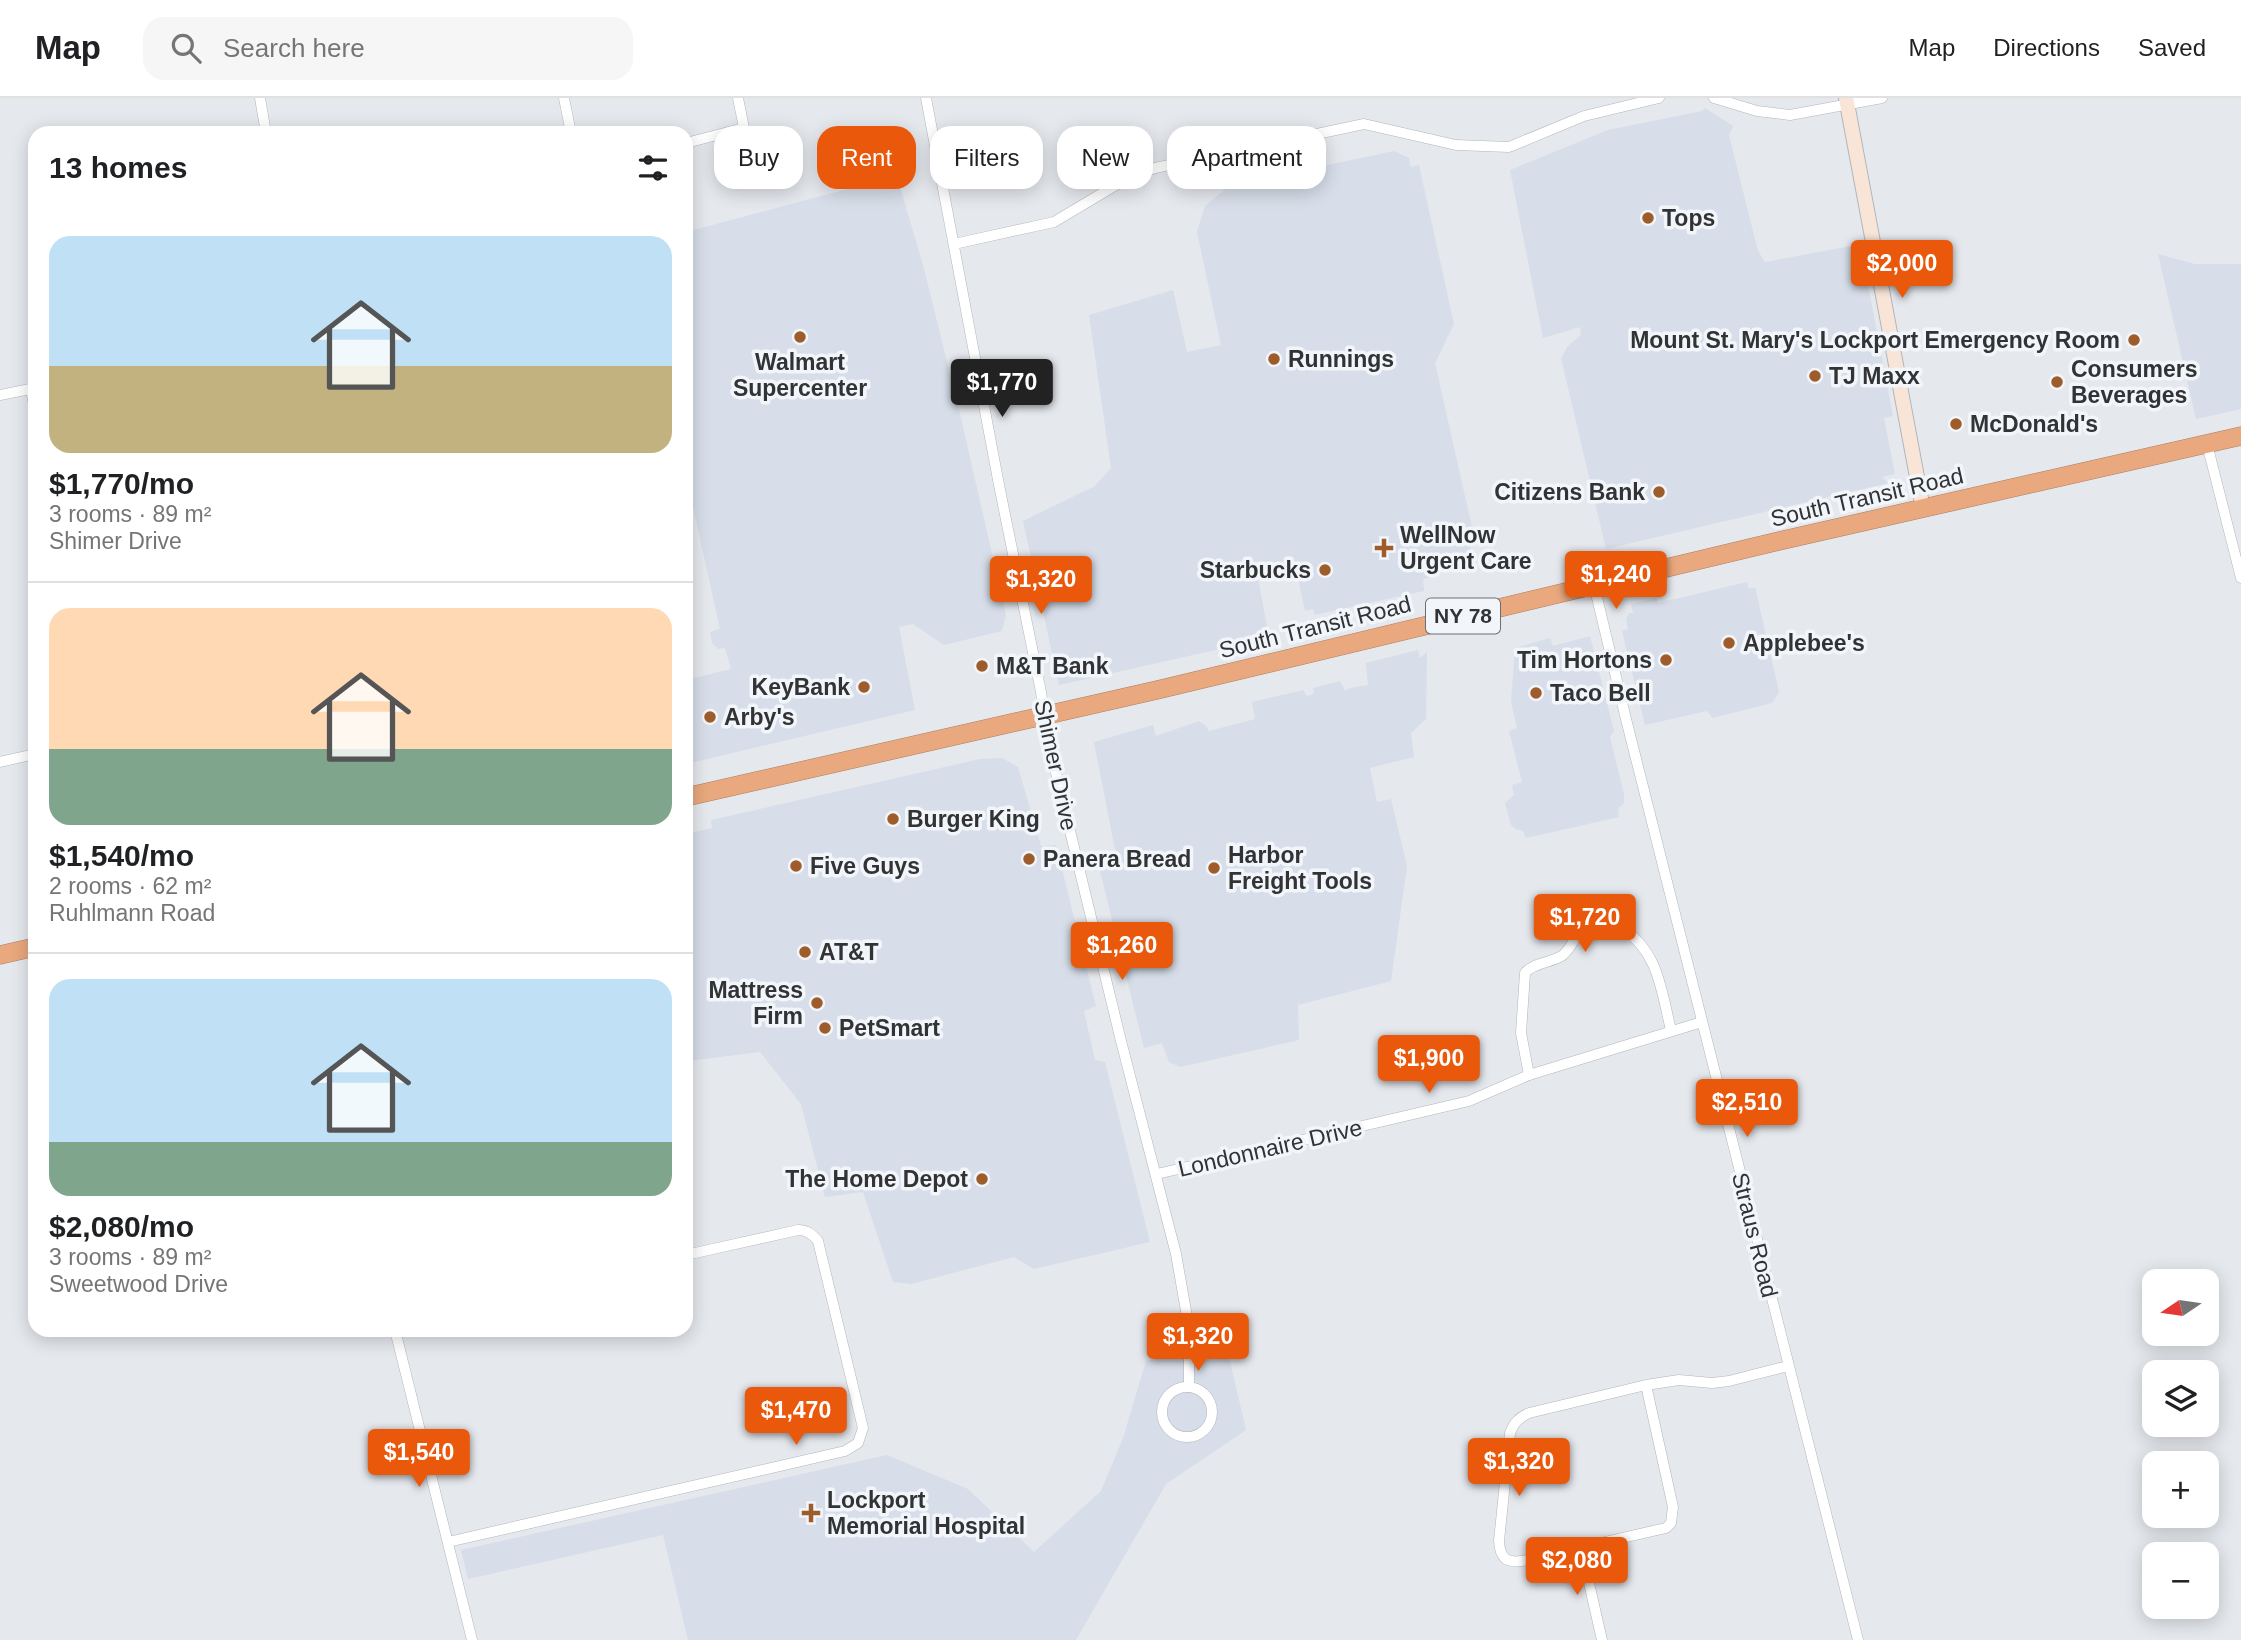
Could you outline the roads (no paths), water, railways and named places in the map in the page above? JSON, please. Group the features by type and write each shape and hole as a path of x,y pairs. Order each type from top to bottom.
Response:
{"highway":[{"name":"South Transit Road","path":"693,795 1170,687 1594,585 2241,436"},
{"path":"0,955 28,949"}],"street":[{"path":"260,98 265,126"},
{"path":"564,98 570,126"},
{"path":"693,141 744,128 738,98"},
{"name":"Shimer Drive","path":"926,98 1044,714 1046,736 1157,1174 1186,1308 1191,1366 1189,1387"},
{"path":"954,244 1054,222 1121,182 1155,168 1364,124 1456,145 1509,147 1584,116 1659,98"},
{"path":"1714,98 1757,111 1790,115 1847,101 1882,98"},
{"path":"1847,101 1923,509"},
{"path":"0,395 28,389"},
{"path":"2207,444 2241,578"},
{"name":"Straus Road","path":"1594,585 1858,1640"},
{"path":"0,762 28,756"},
{"path":"1529,1075 1521,1034 1525,973 1528,969 1562,956 1590,922 1614,922 1633,935 1647,950 1656,969 1671,1030"},
{"name":"Londonnaire Drive","path":"1157,1174 1469,1101 1529,1075 1702,1022"},
{"path":"448,1542 834,1454 853,1448 858,1443 863,1428 818,1241 804,1230 797,1230 693,1253"},
{"path":"397,1337 472,1640"},
{"path":"1646,1385 1673,1507 1671,1522 1666,1528 1581,1548 1511,1562 1504,1559 1499,1552 1510,1433 1514,1423 1529,1413 1646,1385 1679,1380 1712,1383 1729,1381 1788,1366"},
{"path":"1189,1387 1204,1393 1212,1408 1212,1416 1205,1431 1181,1437 1167,1428 1162,1412 1167,1397 1181,1388 1189,1387"},
{"path":"1581,1548 1602,1640"}],"place":[{"name":"Tops","path":"1648,218"},
{"name":"Walmart Supercenter","path":"800,337"},
{"name":"Mount St. Mary's Lockport Emergency Room","path":"2134,340"},
{"name":"Runnings","path":"1274,359"},
{"name":"TJ Maxx","path":"1815,376"},
{"name":"Consumers Beverages","path":"2057,382"},
{"name":"McDonald's","path":"1956,424"},
{"name":"Citizens Bank","path":"1659,492"},
{"name":"WellNow Urgent Care","path":"1384,548"},
{"name":"Starbucks","path":"1325,570"},
{"name":"Applebee's","path":"1729,643"},
{"name":"Tim Hortons","path":"1666,660"},
{"name":"M&T Bank","path":"982,666"},
{"name":"KeyBank","path":"864,687"},
{"name":"Taco Bell","path":"1536,693"},
{"name":"Arby's","path":"710,717"},
{"name":"Burger King","path":"893,819"},
{"name":"Panera Bread","path":"1029,859"},
{"name":"Five Guys","path":"796,866"},
{"name":"Harbor Freight Tools","path":"1214,868"},
{"name":"AT&T","path":"805,952"},
{"name":"Mattress Firm","path":"817,1003"},
{"name":"PetSmart","path":"825,1028"},
{"name":"The Home Depot","path":"982,1179"},
{"name":"Lockport Memorial Hospital","path":"811,1513"}]}
